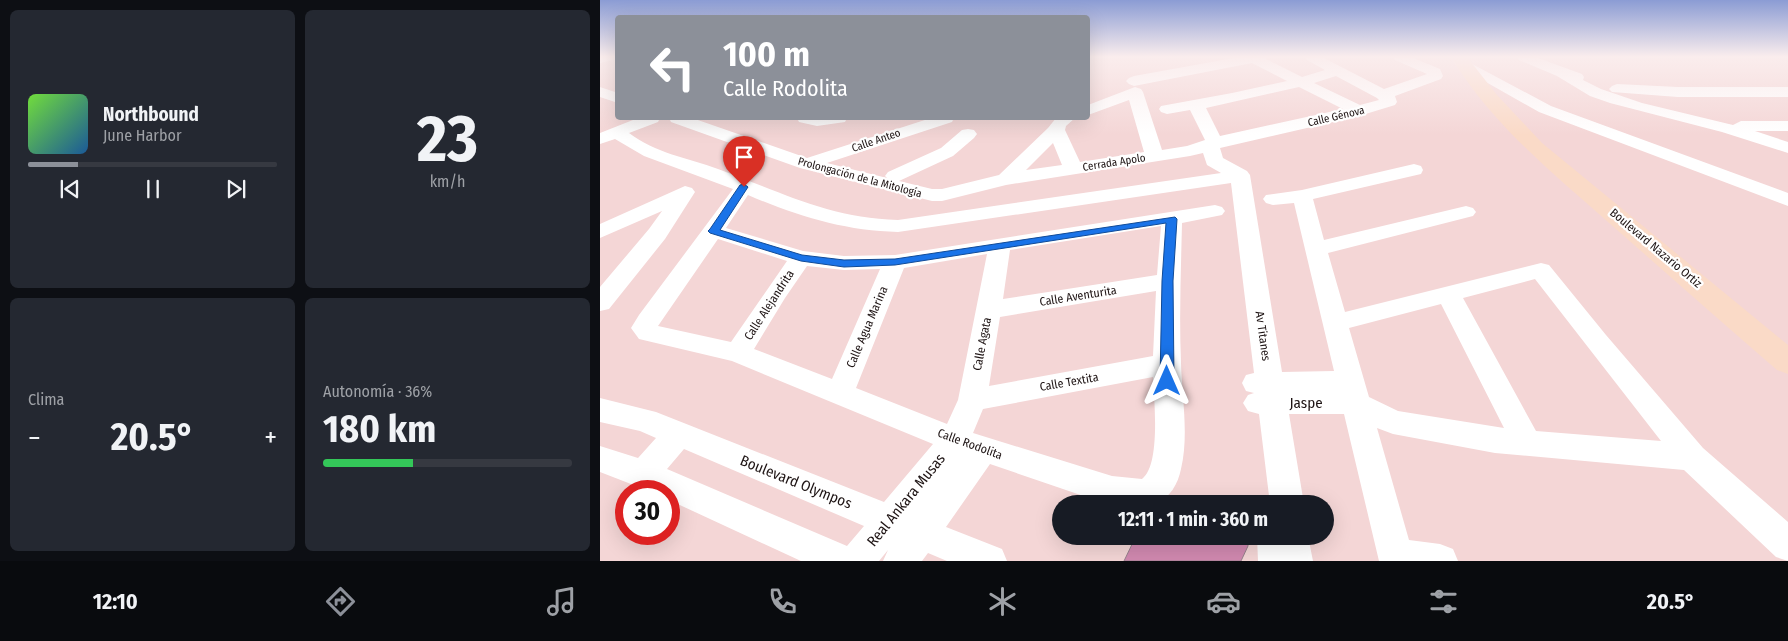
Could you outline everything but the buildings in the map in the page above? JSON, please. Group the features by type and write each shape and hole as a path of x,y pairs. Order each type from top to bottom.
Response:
{"main road":[{"name":"Boulevard Nazario Ortiz","path":"1462,83 1482,106 1503,125 1523,135"},
{"name":"Boulevard Nazario Ortiz","path":"1478,83 1523,135 1788,362"}],"street":[{"path":"1167,109 1196,105 1298,83"},
{"path":"1305,83 1359,111"},
{"path":"1362,83 1383,95 1418,83"},
{"path":"1499,83 1545,109 1788,200"},
{"path":"1574,83 1641,106 1722,126 1788,148"},
{"path":"1601,83 1617,89 1641,106"},
{"path":"1617,89 1678,92 1788,92"},
{"path":"600,92 615,97"},
{"name":"Cerrada Apolo","path":"1090,109 1135,92 1154,155"},
{"path":"1678,92 1695,106 1702,121"},
{"name":"Calle Génova","path":"1176,153 1359,111 1389,102 1389,99 1383,95"},
{"path":"1196,105 1214,143 1211,148 1214,161 1232,174"},
{"path":"608,135 647,120"},
{"name":"Prolongación de la Mitología","path":"683,120 915,192 942,196 950,194"},
{"name":"Prolongación de la Mitología","path":"717,120 814,161 895,176 950,194"},
{"name":"Calle Anteo","path":"814,161 900,124 931,120"},
{"name":"Cerrada Apolo","path":"1062,124 1073,168"},
{"name":"Cerrada Apolo","path":"1006,179 1062,124"},
{"path":"1722,126 1788,126"},
{"path":"895,176 947,152 968,134"},
{"path":"608,135 638,148 813,212 840,220 877,227 898,226 1232,174"},
{"name":"Cerrada Apolo","path":"950,194 1006,179 1176,153"},
{"path":"1273,199 1302,196 1414,170"},
{"path":"600,232 685,192 712,174"},
{"name":"Av Titanes","path":"1232,174 1252,329 1285,495"},
{"name":"Calle Rodolita","path":"744,187 644,328 648,333 659,337 738,353 969,444 1112,491 1133,495 1149,492 1160,483 1165,470 1168,450 1168,281 1172,219"},
{"path":"600,303 657,234 685,192"},
{"path":"950,194 974,214"},
{"path":"1302,196 1395,558 1440,561"},
{"path":"714,231 801,258 844,264 895,262 1215,211"},
{"path":"1316,249 1466,212"},
{"name":"Calle Agata","path":"969,444 972,400 1000,246"},
{"name":"Calle Alejandrita","path":"738,353 775,294 801,258"},
{"name":"Calle Agua Marina","path":"840,392 895,262"},
{"path":"1335,323 1541,270 1597,342 1692,457 1788,545"},
{"name":"Calle Aventurita","path":"988,310 1168,281"},
{"path":"1448,293 1527,443"},
{"name":"Calle Textita","path":"972,400 1167,364"},
{"path":"1352,392 1393,422 1495,440 1692,457"},
{"name":"Jaspe","path":"1264,393 1352,392"},
{"name":"Av Titanes","path":"1264,393 1270,495"},
{"name":"Boulevard Olympos","path":"600,410 645,420 989,561"},
{"path":"644,474 678,434"},
{"path":"901,561 922,533 969,444"},
{"name":"Real Ankara Musas","path":"857,561 890,520 969,444"},
{"path":"600,459 644,474 840,561"},
{"path":"1275,545 1276,561"},
{"path":"1292,545 1295,561"}],"route":[{"path":"744,187 714,231 801,258 844,264 895,262 1172,219 1168,281 1167,381"}]}
